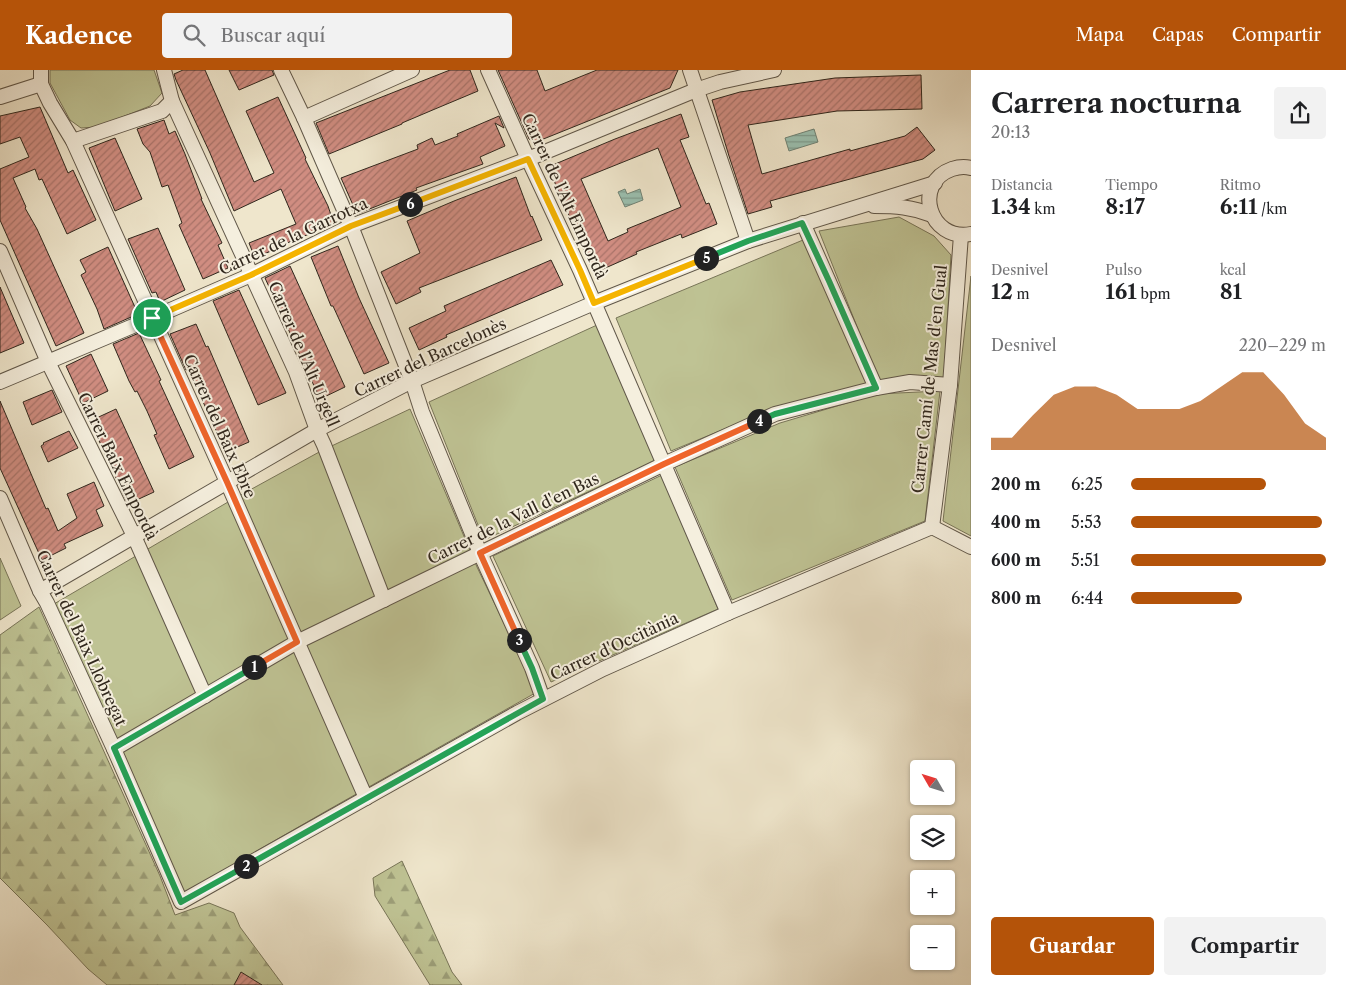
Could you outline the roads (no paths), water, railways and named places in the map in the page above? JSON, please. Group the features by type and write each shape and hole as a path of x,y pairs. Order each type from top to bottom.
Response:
{"street":[{"name":"Carrer del Baix Ebre","path":"41,70 41,84 50,103 74,142 227,482 366,798"},
{"name":"Carrer de l'Alt Urgell","path":"164,70 172,101 296,372 384,600"},
{"path":"281,70 351,226 412,381 422,412 480,553 532,668 543,699"},
{"path":"304,118 412,70"},
{"name":"Carrer de l'Alt Empordà","path":"488,70 580,270 728,613"},
{"path":"690,70 748,241"},
{"name":"Carrer de la Garrotxa","path":"0,382 251,275 351,226 528,159 696,90 720,82 774,70"},
{"path":"0,96 41,84"},
{"path":"74,142 162,110 172,101"},
{"name":"Carrer del Barcelonès","path":"40,591 317,430 412,381 594,303 748,241 934,183 949,170 970,164"},
{"path":"934,183 929,199 932,216 944,229 952,233 966,235"},
{"name":"Carrer del Barcelonès","path":"859,206 893,206 917,209 932,216"},
{"path":"802,223 876,388"},
{"name":"Carrer Camí de Mas d'en Gual","path":"932,527 966,235"},
{"name":"Carrer Baix Empordà","path":"0,251 48,362 134,536 205,696"},
{"name":"Carrer de la Vall d'en Bas","path":"114,748 297,642 664,464 775,414 876,388 910,382 950,385"},
{"name":"Carrer del Baix Llobregat","path":"0,498 40,591 114,748 181,902"},
{"path":"932,527 971,547"},
{"name":"Carrer d'Occitània","path":"181,902 543,699 603,669 728,613 932,527"}]}
